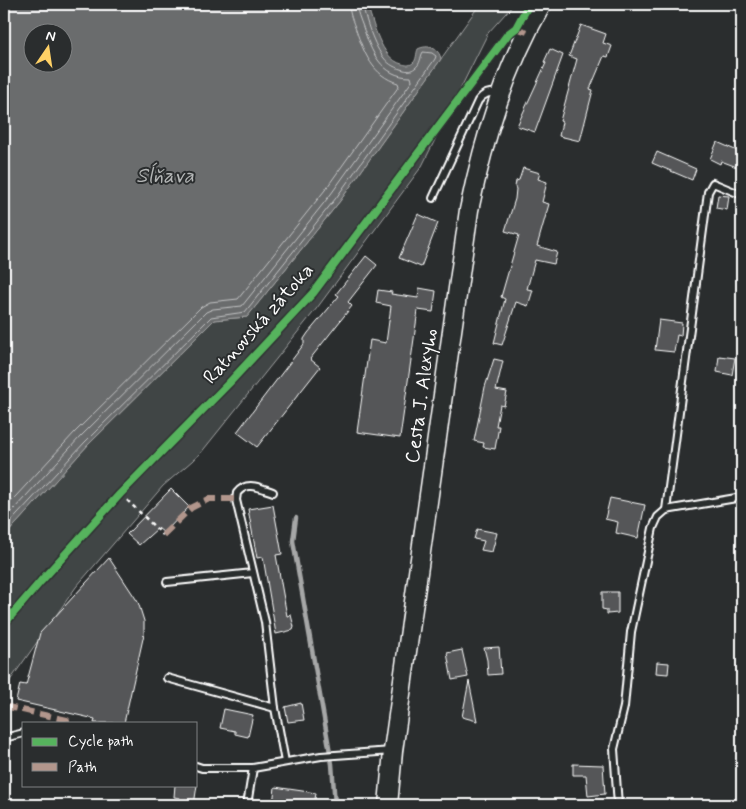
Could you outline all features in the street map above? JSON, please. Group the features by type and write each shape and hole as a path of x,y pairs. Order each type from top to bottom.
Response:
{"main road":[{"name":"Cesta J. Alexyho","path":"388,805 393,751 470,210 482,152 500,94 522,42 542,4"}],"lane":[{"name":"Ratnovská zátoka","path":"4,624 120,494 313,293 508,34 516,28"},
{"path":"433,198 478,101 483,95 490,92 500,94"},
{"path":"666,510 708,192 714,183 742,195"},
{"path":"273,492 250,485 245,486 237,493 236,500 265,622 285,762"},
{"path":"618,805 614,749 624,707 631,632 653,528 658,518 666,510 742,497"},
{"path":"167,582 253,573"},
{"path":"167,678 276,708"},
{"path":"4,738 22,734"},
{"path":"198,766 253,768 343,753 393,751"},
{"path":"247,805 253,768"}],"path":[{"path":"120,494 163,535"}],"shaded area":[{"path":"480,4 514,4 488,33 422,166 317,308 200,454 163,486 76,587 4,689 4,537 88,445 214,320 247,317 340,201"}],"water":[{"name":"Sĺňava","path":"4,4 367,4 383,48 395,61 410,65 415,60 418,49 426,47 438,52 441,59 340,201 247,317 214,320 88,445 4,537"}],"building":[{"path":"581,25 606,34 603,43 612,46 608,57 604,56 590,89 593,90 580,141 559,136 562,122 560,121 577,59 569,56"},
{"path":"550,49 563,55 535,132 517,126 546,63 544,62"},
{"path":"717,142 742,153 742,169 721,161 720,164 710,159"},
{"path":"657,152 696,169 692,180 652,163"},
{"path":"523,168 540,173 538,179 547,182 542,202 549,204 537,246 557,252 554,264 535,260 527,289 533,290 528,306 516,302 502,345 494,343 505,299 501,297 519,235 505,231 515,199 516,181 519,180"},
{"path":"718,195 729,196 727,210 716,208"},
{"path":"418,214 438,223 421,267 399,258"},
{"path":"366,256 377,265 348,302 352,306 310,359 320,367 257,447 237,432 304,344 304,339 308,333 339,296 336,294"},
{"path":"419,288 436,291 433,312 418,310 400,438 357,432 370,340 386,343 391,306 376,303 378,290 418,298"},
{"path":"659,320 682,323 681,336 677,335 674,352 655,350"},
{"path":"719,356 735,358 732,375 717,372"},
{"path":"494,359 503,361 496,390 507,392 504,406 500,405 496,426 499,426 495,449 483,447 484,443 474,441 485,387"},
{"path":"171,489 189,507 164,533 158,528 139,545 127,534"},
{"path":"610,498 645,505 638,538 616,533 618,522 605,519"},
{"path":"273,505 282,554 276,555 287,616 291,615 294,627 293,630 276,634 263,557 257,558 248,509"},
{"path":"477,529 497,533 492,552 481,550 484,541 474,539"},
{"path":"109,558 138,602 144,621 144,634 124,722 94,722 95,719 16,701 20,684 26,685 40,633"},
{"path":"602,592 618,592 618,613 607,614 607,610 602,609"},
{"path":"499,647 501,674 488,675 484,648"},
{"path":"462,650 468,677 452,680 447,653"},
{"path":"657,662 669,663 668,674 656,673"},
{"path":"469,681 477,721 462,717"},
{"path":"301,703 304,720 288,722 285,707"},
{"path":"224,709 253,715 248,737 235,734 235,731 220,728"},
{"path":"573,764 603,765 605,794 588,796 586,775 573,775"},
{"path":"175,786 197,786 194,805 178,805 180,798 174,797"},
{"path":"275,787 316,793 314,805 285,802 284,805 273,805"}],"waterway":[{"path":"296,518 293,541 332,764 335,805"}],"marked path":[{"path":"516,28 527,32"},
{"path":"163,535 191,508 209,499 236,499"},
{"path":"4,706 67,720 67,722"}],"cycle path":[{"path":"4,624 120,494 229,383 313,293 508,34 516,28 529,4"}]}
